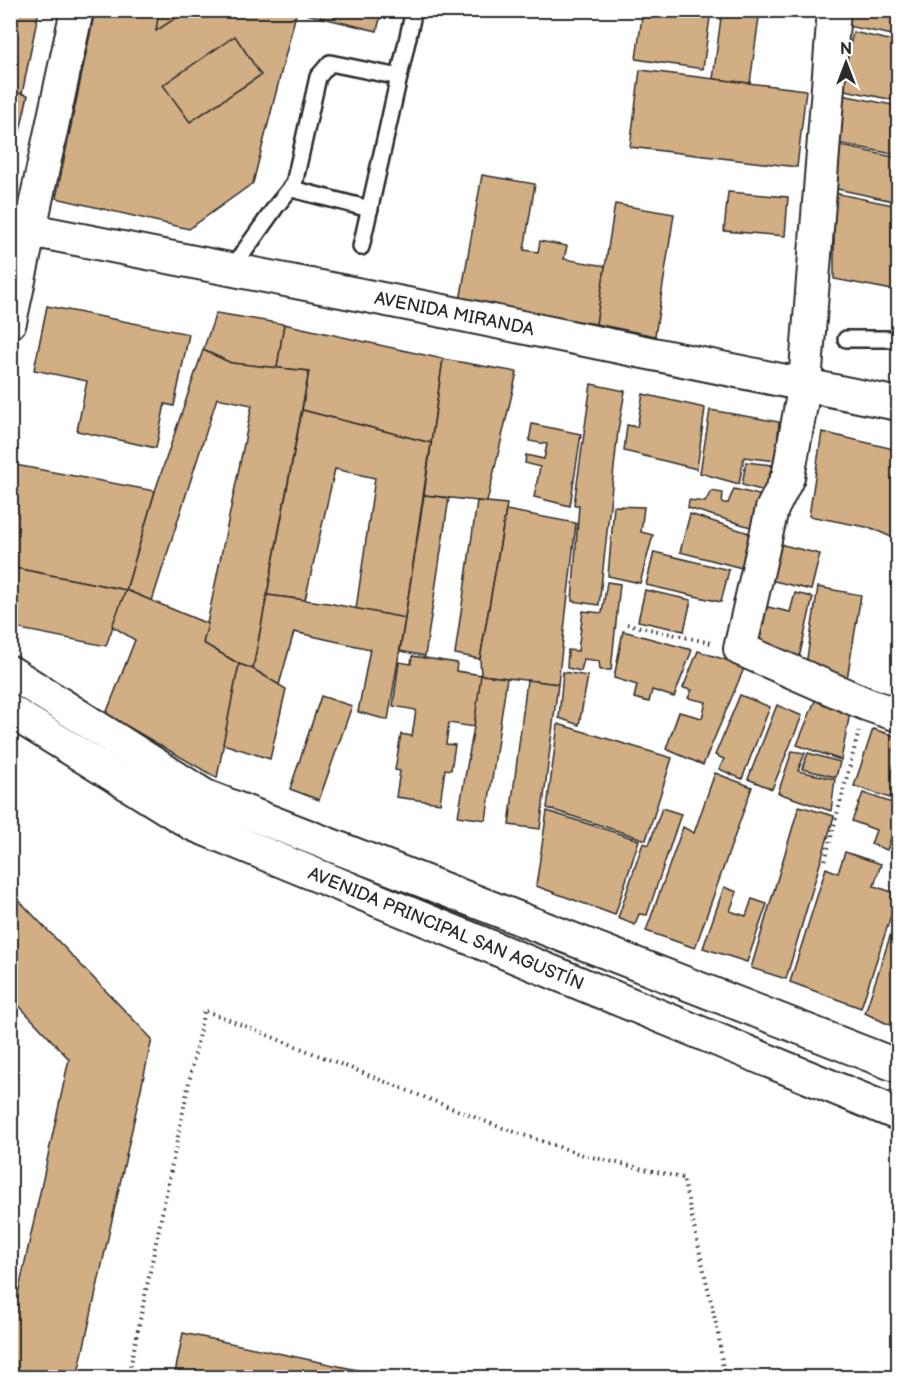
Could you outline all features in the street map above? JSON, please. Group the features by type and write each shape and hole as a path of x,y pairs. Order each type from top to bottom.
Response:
{"street":[{"path":"10,322 21,228 77,10"},
{"path":"834,10 805,383 788,477 772,509 740,649 866,704 898,715"},
{"name":"AVENIDA MIRANDA","path":"21,228 805,383 898,404"},
{"name":"AVENIDA PRINCIPAL SAN AGUSTÍN","path":"10,672 205,796 898,1066"},
{"name":"AVENIDA PRINCIPAL SAN AGUSTÍN","path":"10,711 192,824 898,1114"},
{"path":"71,749 88,722"},
{"path":"549,970 564,936"},
{"path":"729,1044 742,1005"}],"lane":[{"path":"361,247 414,10"},
{"path":"231,270 276,205 294,184 318,76 323,69 330,63 399,77"},
{"path":"294,184 296,190 370,209"},
{"path":"846,339 898,339"}],"path":[{"path":"627,624 740,649"},
{"path":"825,861 866,704"},
{"path":"128,1377 204,1010 497,1126 583,1155 683,1178 719,1337 724,1377"}],"building":[{"path":"10,10 39,10 22,94 10,91"},
{"path":"95,10 297,10 253,183 189,229 56,198"},
{"path":"159,10 188,10 156,31"},
{"path":"303,10 382,10 377,31 302,13"},
{"path":"643,10 711,10 703,69 636,59"},
{"path":"722,10 760,10 750,83 713,79"},
{"path":"845,10 898,10 898,36 842,25"},
{"path":"853,32 898,42 898,101 840,89"},
{"path":"235,36 261,75 190,122 163,85"},
{"path":"640,70 806,90 797,167 630,147"},
{"path":"10,91 28,95 10,176"},
{"path":"842,95 898,106 898,155 832,142"},
{"path":"833,144 898,158 898,202 823,186"},
{"path":"482,175 535,184 524,250 538,252 540,241 567,246 564,259 606,266 596,324 460,301"},
{"path":"728,192 788,197 785,236 724,231"},
{"path":"834,193 898,206 898,291 834,279"},
{"path":"615,204 674,214 655,336 596,324"},
{"path":"47,306 189,334 174,406 165,404 156,448 77,431 87,381 34,370"},
{"path":"216,313 284,324 277,368 231,363 203,350"},
{"path":"284,324 443,359 431,443 302,410 309,371 277,368"},
{"path":"203,350 231,363 309,371 253,669 239,664 203,643 252,405 217,398 152,601 126,590 155,491"},
{"path":"443,359 517,372 487,502 424,495"},
{"path":"591,384 625,391 618,431 599,605 572,601 579,505 574,505"},
{"path":"643,394 705,408 697,469 624,451 627,425 637,427"},
{"path":"302,410 431,443 405,618 356,609 375,478 335,469 305,600 267,595"},
{"path":"710,410 779,422 776,461 744,457 739,484 700,473"},
{"path":"532,424 581,434 570,506 534,497 540,467 525,463 526,455 544,459 547,444 529,441"},
{"path":"822,432 898,450 898,540 871,528 809,516"},
{"path":"746,462 772,465 765,491 742,485"},
{"path":"10,464 155,491 126,590 10,567"},
{"path":"734,489 763,496 754,528 688,508 689,500 705,502 711,491 723,493 722,503 728,503"},
{"path":"424,495 449,498 425,656 400,651"},
{"path":"477,501 507,504 480,659 455,654"},
{"path":"614,506 644,507 641,532 653,535 640,583 608,576"},
{"path":"506,510 576,523 558,684 481,675 480,659"},
{"path":"690,514 752,534 742,568 680,552"},
{"path":"775,543 820,554 811,590 766,579"},
{"path":"654,552 729,570 721,602 646,585"},
{"path":"10,567 126,590 106,646 10,627"},
{"path":"607,582 620,584 611,670 600,670 599,661 584,659 581,671 567,668 568,650 578,651 583,611 602,613"},
{"path":"818,587 861,595 847,679 806,665"},
{"path":"126,590 208,624 203,643 239,664 217,778 106,714 135,640 112,626"},
{"path":"645,590 691,600 684,631 638,621"},
{"path":"795,593 813,597 799,658 753,648 763,606 790,612"},
{"path":"267,595 328,603 405,618 388,720 358,712 370,649 294,632 279,685 253,669"},
{"path":"623,631 692,650 674,697 652,690 649,702 634,698 637,685 614,678"},
{"path":"698,651 745,666 703,765 666,749 679,712 702,718 706,702 688,698 692,690 683,688"},
{"path":"412,656 457,663 456,671 482,675 474,727 449,723 446,744 455,745 451,770 445,769 440,803 396,797 400,771 395,770 401,734 412,736 416,710 393,706 399,662 411,664"},
{"path":"239,664 253,669 286,689 270,759 223,744"},
{"path":"563,672 588,676 579,725 559,718"},
{"path":"481,675 507,678 486,820 458,816"},
{"path":"527,680 558,684 540,829 509,825"},
{"path":"740,695 770,707 742,779 719,769 724,759 715,755"},
{"path":"321,696 352,706 319,800 290,789"},
{"path":"816,698 850,713 841,760 797,745"},
{"path":"777,705 802,716 772,789 748,779"},
{"path":"558,724 672,758 646,840 547,808"},
{"path":"873,729 898,737 894,751 898,753 898,770 890,798 854,786"},
{"path":"792,751 805,753 798,771 835,779 831,811 778,793"},
{"path":"808,753 840,762 836,777 802,769"},
{"path":"715,773 752,787 695,948 646,931 683,827 694,833"},
{"path":"863,793 898,805 898,837 892,835 887,850 871,844 876,830 852,821"},
{"path":"799,806 834,816 786,979 751,968"},
{"path":"662,808 681,814 647,915 639,914 635,925 618,918 643,843 649,845"},
{"path":"547,811 639,840 615,915 536,886"},
{"path":"845,852 881,864 874,886 898,894 861,1008 790,982 826,868 838,873"},
{"path":"724,887 737,892 730,911 746,916 752,899 767,904 747,962 703,948"},
{"path":"10,891 152,1039 77,1378 10,1378 10,1331 69,1059 10,996"},
{"path":"898,912 898,1029 865,1013"},
{"path":"183,1333 395,1378 174,1378"}]}
